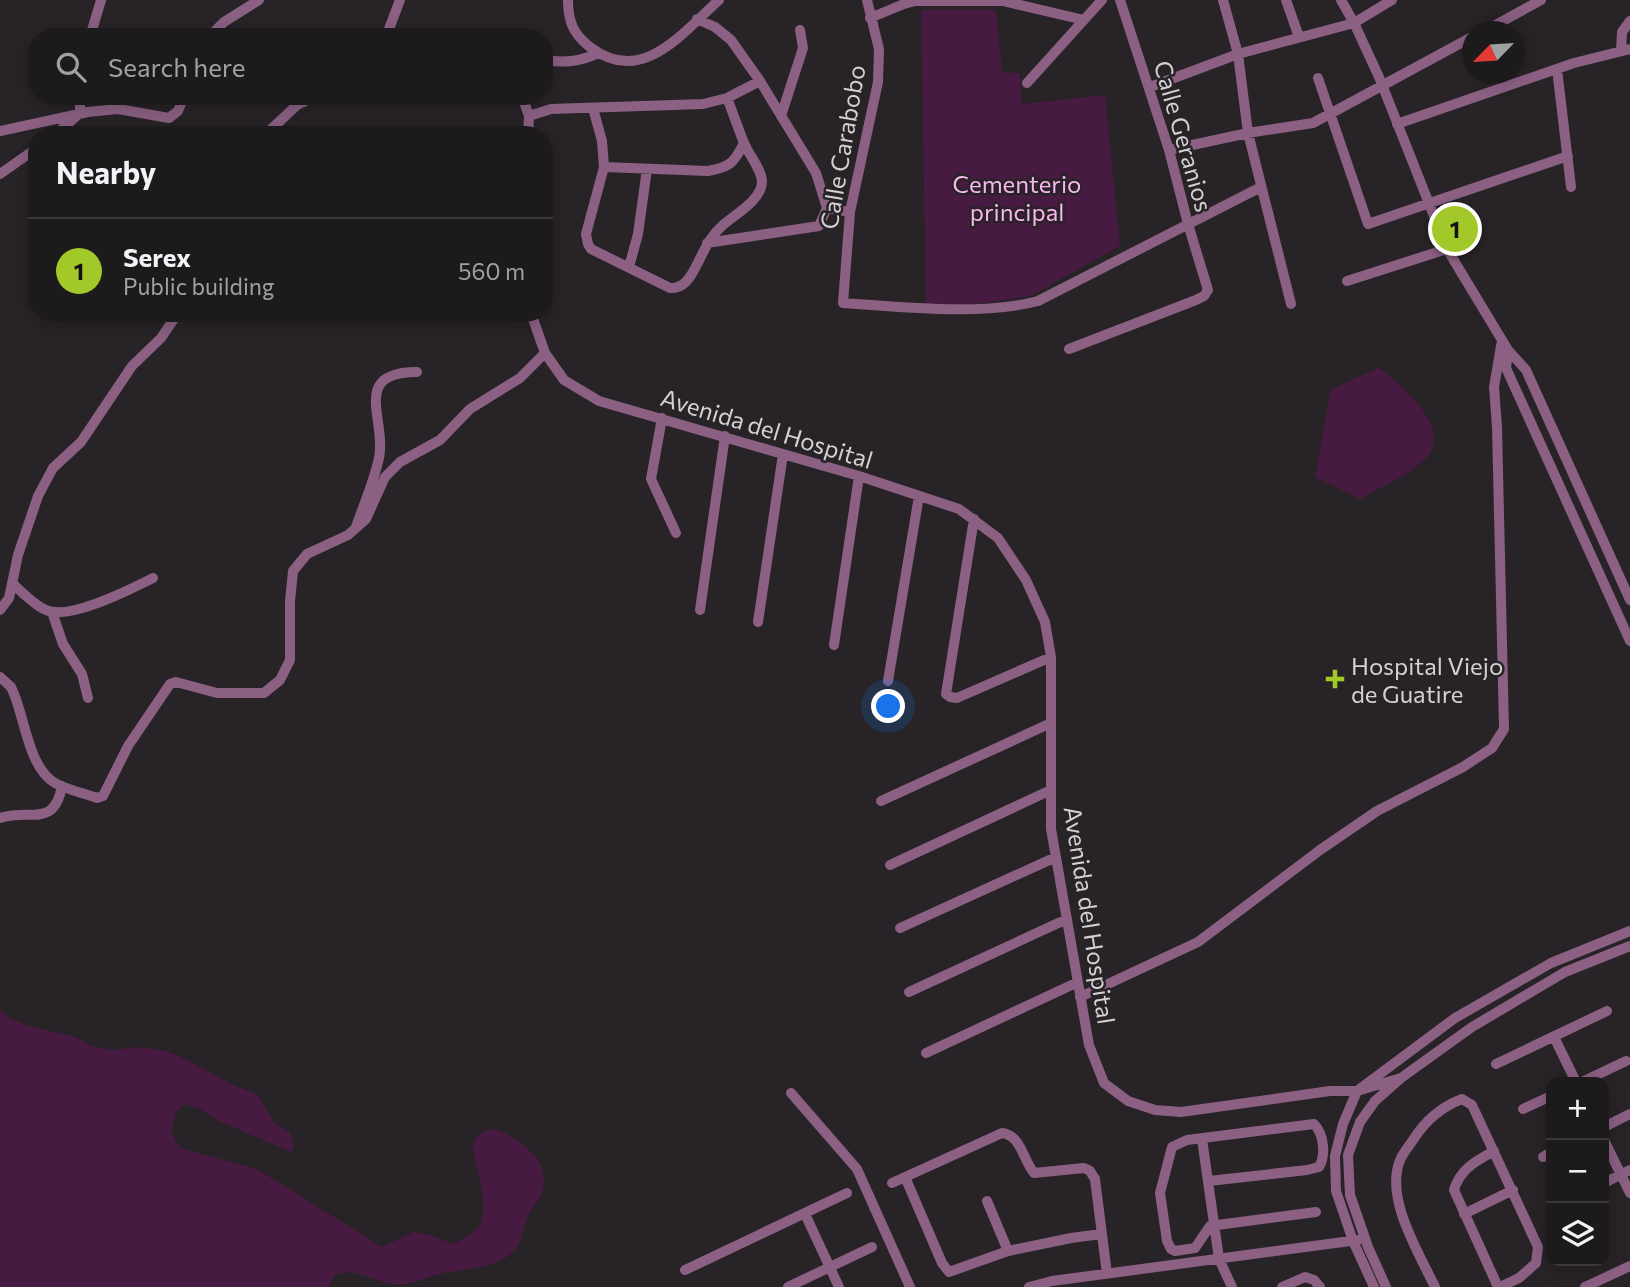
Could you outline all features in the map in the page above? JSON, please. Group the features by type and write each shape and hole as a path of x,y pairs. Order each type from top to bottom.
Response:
{"street":[{"path":"93,28 101,0"},
{"path":"218,28 259,0"},
{"path":"389,28 400,0"},
{"path":"568,0 568,18 577,37 598,54 623,61 639,61 656,55 719,0"},
{"name":"Calle Carabobo","path":"867,0 880,48 878,82 850,212 844,303 1013,308 1038,301 1188,224"},
{"path":"1027,83 1102,0"},
{"name":"Calle Geranios","path":"1069,349 1204,296 1208,290 1170,150 1121,0"},
{"path":"1223,0 1238,54 1248,133 1291,304"},
{"path":"1286,0 1299,37"},
{"path":"1340,0 1354,23 1383,86 1447,249 1508,350 1518,360 1532,383 1630,600"},
{"path":"1150,87 1238,54 1354,23 1392,0"},
{"path":"1503,21 1541,0"},
{"path":"870,18 915,1 1003,1 1084,20"},
{"path":"697,19 715,27 731,40 760,81 820,181 827,208 819,226 707,243"},
{"path":"1397,124 1557,69 1626,50 1622,32 1630,21"},
{"path":"781,116 803,48 800,30"},
{"path":"1170,150 1248,133 1313,123 1462,43"},
{"path":"553,61 584,60 598,54"},
{"path":"1557,69 1571,187"},
{"path":"1318,78 1368,224 1429,201 1568,156"},
{"path":"529,116 551,109 703,104 727,98 760,81"},
{"path":"593,108 602,141 604,167 586,239 591,249 670,288 676,288 683,285 694,272 707,243 721,227 750,203 760,190 762,179 744,144 727,98"},
{"path":"65,126 80,113 80,105"},
{"path":"0,131 80,113 118,109 169,118 178,111 180,105"},
{"path":"275,126 297,105"},
{"path":"525,105 528,126"},
{"path":"604,167 708,171 723,168 736,160 744,144"},
{"path":"0,174 28,154"},
{"path":"629,267 639,234 647,169"},
{"path":"1188,224 1261,187"},
{"path":"827,208 850,212"},
{"path":"1347,281 1447,249"},
{"path":"0,610 9,597 18,555 38,496 52,468 81,442 132,366 161,338 172,322"},
{"name":"Avenida del Hospital","path":"534,322 545,353 564,380 598,401 859,476 959,509 998,538 1026,580 1045,622 1051,657 1051,829 1088,1045 1104,1083 1128,1101 1155,1110 1181,1112 1330,1091 1357,1091 1401,1078"},
{"path":"1080,997 1198,942 1320,849 1377,811 1463,768 1492,748 1504,729 1494,387 1502,340"},
{"path":"1508,350 1506,368 1630,641"},
{"path":"0,677 11,687 35,760 50,779 97,798 103,796 128,746 170,684 176,682 217,694 264,693 280,680 290,660 293,571 307,554 348,534 366,519 385,477 400,462 440,440 470,409 520,378 545,353"},
{"path":"356,527 379,456 376,390 387,377 402,372 417,372"},
{"path":"662,418 651,479 676,533"},
{"path":"700,610 725,436"},
{"path":"758,622 783,454"},
{"path":"834,645 859,476"},
{"path":"888,681 919,496"},
{"path":"974,519 946,694 957,698 1051,657"},
{"path":"12,583 44,610 52,612 100,603 153,578"},
{"path":"52,612 63,644 82,674 88,698"},
{"path":"881,802 1051,723"},
{"path":"0,818 49,813 57,806 62,786"},
{"path":"890,865 1051,790"},
{"path":"900,928 1056,857"},
{"path":"909,992 1067,919"},
{"path":"1374,1287 1353,1241 1336,1191 1335,1156 1357,1091 1455,1018 1551,963 1630,931"},
{"path":"1360,1122 1375,1101 1401,1078 1472,1027 1565,972 1630,946"},
{"path":"926,1053 1077,982"},
{"path":"1496,1065 1607,1011"},
{"path":"1553,1037 1573,1077"},
{"path":"1592,1077 1626,1061"},
{"path":"1357,1091 1363,1109 1348,1155 1350,1195 1386,1287"},
{"path":"790,1093 857,1168 910,1287"},
{"path":"1523,1110 1546,1098"},
{"path":"1435,1287 1400,1211 1396,1187 1399,1161 1419,1131 1444,1106 1462,1100 1472,1105 1513,1190 1538,1247 1536,1263 1521,1282 1499,1287 1454,1190 1456,1182 1468,1166 1494,1151"},
{"path":"1609,1124 1630,1114"},
{"path":"1209,1181 1314,1169 1322,1161 1321,1131 1314,1124 1177,1143 1170,1151 1160,1193 1167,1241 1175,1251 1195,1248 1206,1228 1316,1212"},
{"path":"892,1183 1002,1133 1009,1134 1016,1140 1034,1173 1084,1168 1090,1171 1095,1179 1107,1274"},
{"path":"1202,1139 1219,1259 1232,1287"},
{"path":"1609,1148 1625,1172 1630,1193"},
{"path":"1609,1180 1625,1172"},
{"path":"905,1177 945,1269 953,1272 1008,1251 1101,1234"},
{"path":"1464,1214 1513,1190"},
{"path":"685,1270 848,1193"},
{"path":"987,1201 1008,1251"},
{"path":"805,1214 839,1287"},
{"path":"1029,1287 1052,1281 1365,1239"},
{"path":"788,1287 872,1247"},
{"path":"1584,1287 1630,1266"},
{"path":"1282,1287 1306,1276 1320,1287"}],"green space":[{"name":"Cementerio principal","path":"921,10 996,10 1002,72 1020,73 1022,104 1105,95 1120,246 1030,296 984,303 926,307"},
{"path":"1379,368 1422,408 1434,434 1433,447 1425,459 1411,471 1360,499 1315,477 1331,389"},
{"path":"0,1009 9,1018 28,1026 73,1036 91,1046 113,1050 137,1047 167,1051 258,1095 273,1121 290,1133 294,1146 291,1152 219,1121 199,1108 185,1104 176,1112 171,1132 180,1148 257,1169 382,1247 414,1232 428,1234 453,1244 477,1228 483,1208 472,1146 475,1138 485,1132 497,1129 529,1149 543,1172 542,1191 527,1219 520,1241 506,1257 486,1266 443,1273 405,1284 391,1284 349,1272 335,1275 329,1287 0,1287"}],"place":[{"name":"Serex","path":"1455,229"},
{"name":"Hospital Viejo de Guatire","path":"1335,679"}]}
